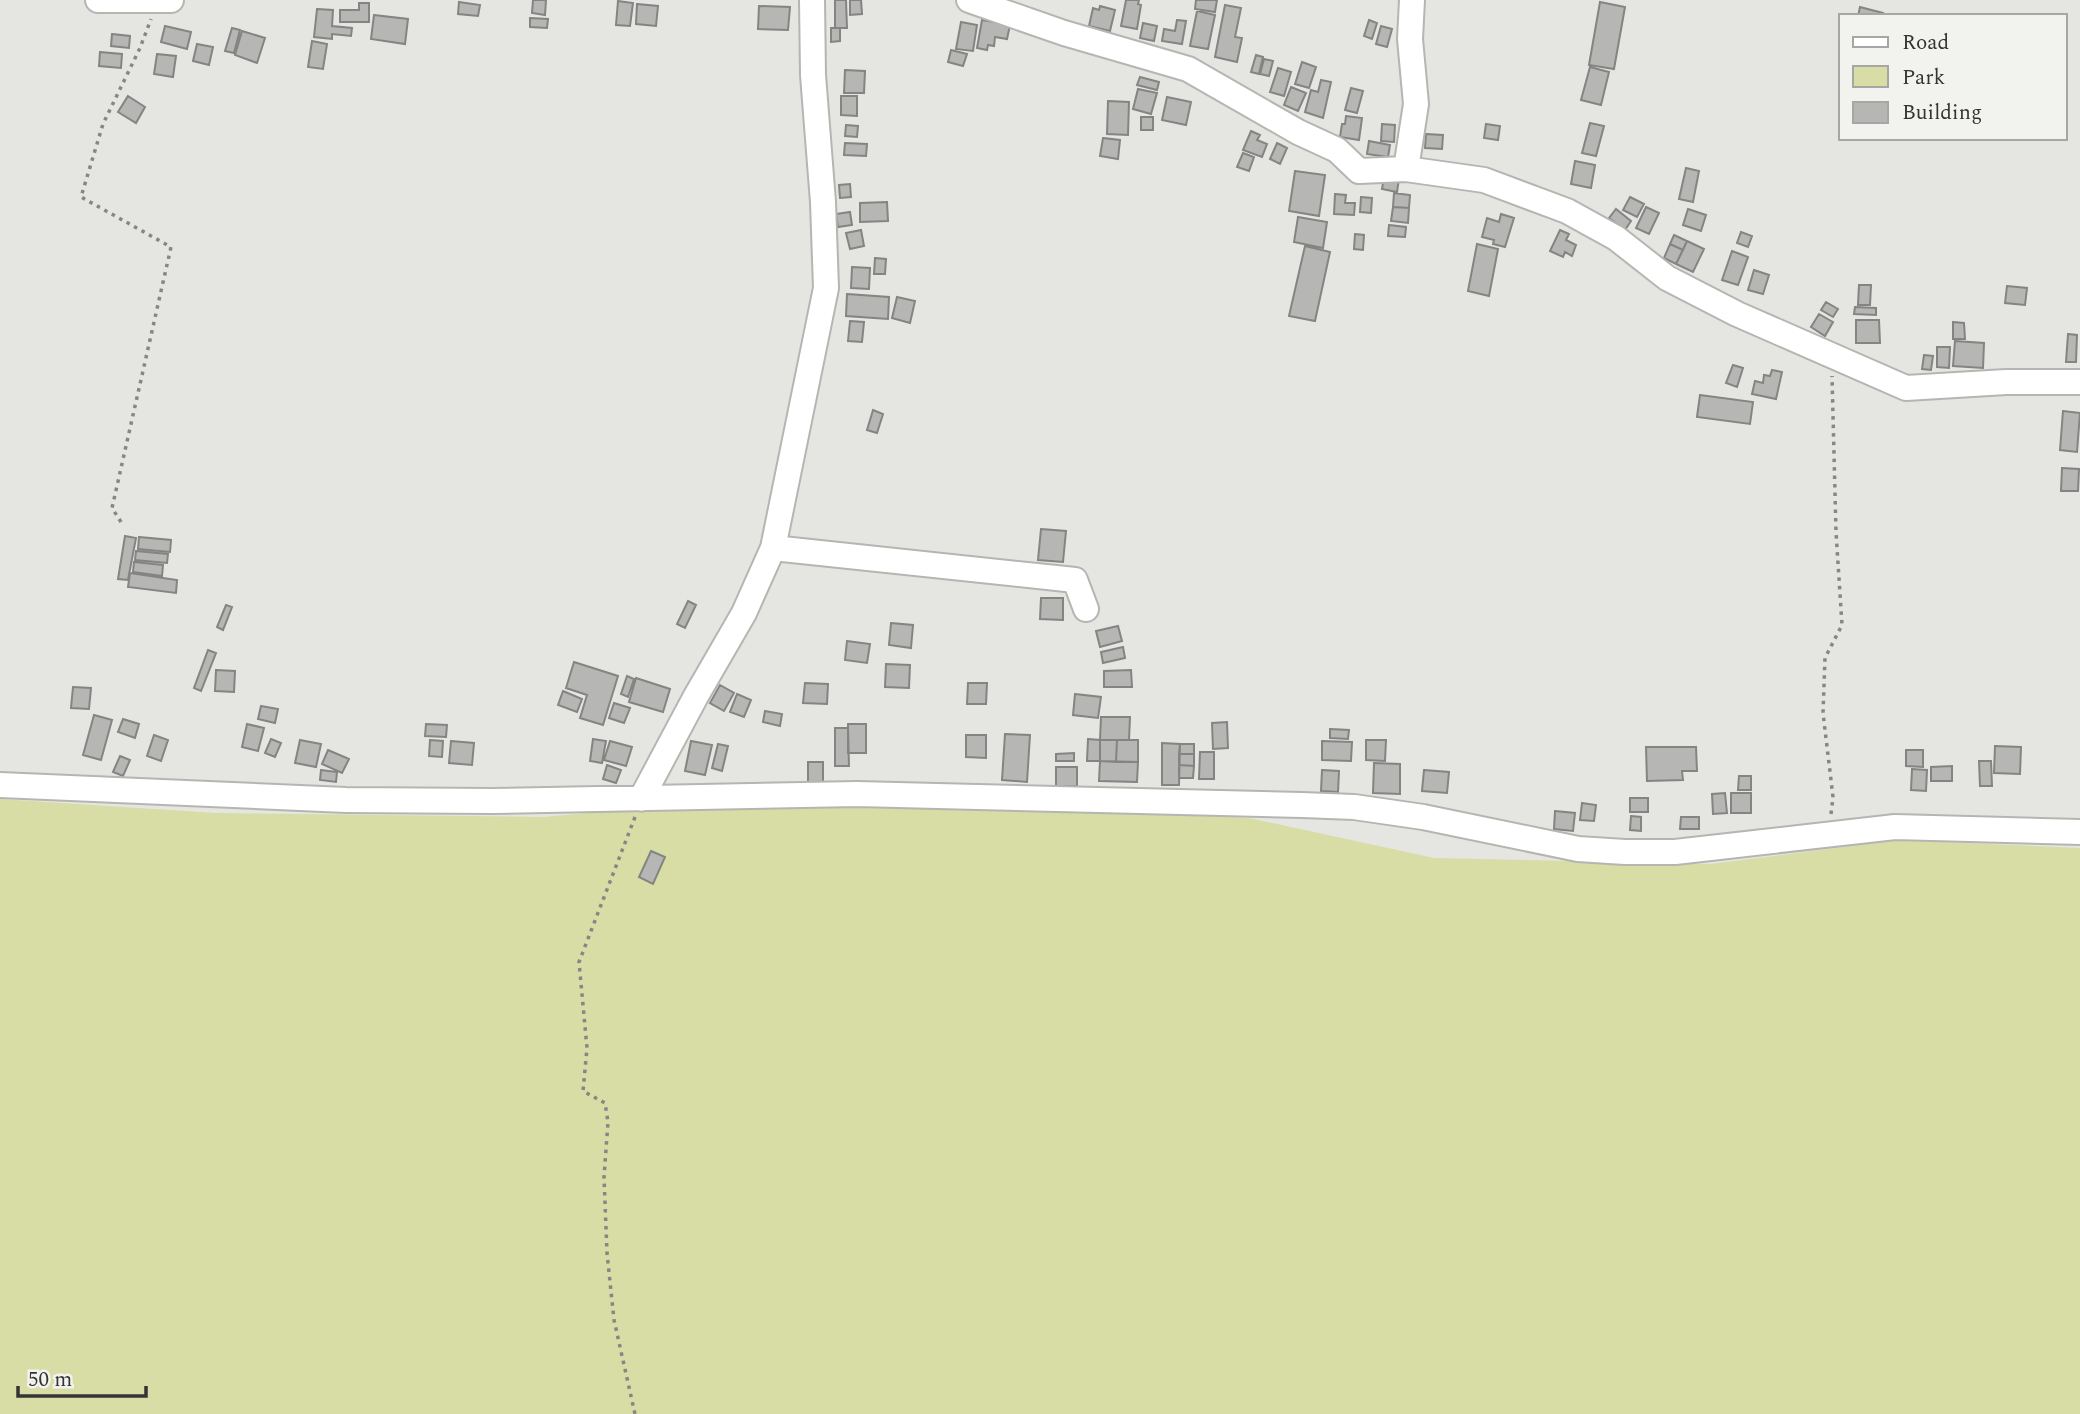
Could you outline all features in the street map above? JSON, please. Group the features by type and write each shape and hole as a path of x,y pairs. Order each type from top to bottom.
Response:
{"street":[{"path":"98,0 171,0"},
{"path":"641,799 744,613 773,548 826,288 823,202 813,75 813,0"},
{"path":"969,0 1064,33 1188,69 1298,132 1337,150 1359,171 1406,169 1484,180 1567,211 1616,238 1667,278 1737,314 1906,388 2006,382 2080,382"},
{"path":"1406,169 1416,104 1410,39 1412,0"},
{"path":"773,548 1075,580 1086,609"},
{"path":"0,785 346,800 492,801 882,794 1302,804 1354,807 1409,815 1578,849 1625,852 1675,852 1895,827 2080,832"}],"path":[{"path":"121,522 112,508 171,247 81,197 103,124 140,48 158,1"},
{"path":"1828,833 1833,797 1823,713 1825,658 1842,625 1831,380 1837,357"},
{"path":"635,1414 614,1320 607,1253 604,1177 607,1113 605,1103 583,1091 587,1048 579,962 641,799"}],"green space":[{"path":"0,799 215,813 544,817 673,805 941,803 1249,818 1434,858 1711,864 1899,840 2080,848 2080,1414 0,1414"}],"building":[{"path":"533,0 546,0 545,15 532,13"},
{"path":"835,0 846,0 847,28 835,28"},
{"path":"850,0 861,0 862,14 850,15"},
{"path":"1126,0 1139,0 1138,4 1141,5 1137,29 1121,26"},
{"path":"1196,0 1217,0 1215,12 1195,9"},
{"path":"618,1 633,3 630,26 616,25"},
{"path":"459,2 480,5 478,16 458,14"},
{"path":"1600,2 1625,7 1614,69 1589,65"},
{"path":"359,3 369,3 369,22 340,22 340,10 359,10"},
{"path":"637,4 658,6 656,26 636,24"},
{"path":"1225,5 1241,8 1235,37 1242,38 1237,62 1215,57"},
{"path":"759,6 790,7 788,30 758,29"},
{"path":"1100,6 1115,10 1110,31 1089,26 1093,8 1099,10"},
{"path":"1860,7 1883,13 1883,14 1858,14"},
{"path":"317,9 333,10 332,26 352,28 351,36 332,34 332,39 314,37"},
{"path":"1197,11 1215,15 1208,49 1190,46"},
{"path":"374,15 408,19 405,44 371,39"},
{"path":"530,18 548,19 547,28 530,27"},
{"path":"982,20 1010,25 1007,39 995,37 994,46 988,45 987,50 977,48"},
{"path":"1177,20 1186,21 1182,44 1162,41 1164,29 1175,31"},
{"path":"1369,20 1377,23 1372,39 1364,36"},
{"path":"961,22 977,25 973,51 956,49"},
{"path":"1143,23 1157,26 1154,41 1140,38"},
{"path":"165,26 191,32 187,49 161,42"},
{"path":"1381,26 1392,29 1387,47 1376,44"},
{"path":"232,28 240,30 234,53 225,51"},
{"path":"831,28 840,28 840,41 831,42"},
{"path":"242,31 265,38 257,63 235,55"},
{"path":"112,34 130,36 129,48 111,46"},
{"path":"312,41 327,44 323,69 308,67"},
{"path":"197,44 213,47 209,65 193,61"},
{"path":"951,50 967,54 963,66 948,62"},
{"path":"100,52 122,54 121,68 99,66"},
{"path":"157,54 176,56 173,77 154,74"},
{"path":"1256,55 1263,57 1259,74 1251,72"},
{"path":"1264,59 1273,61 1269,76 1260,74"},
{"path":"1302,62 1316,67 1309,88 1295,84"},
{"path":"1590,67 1609,72 1601,105 1581,100"},
{"path":"1278,68 1291,72 1284,96 1270,92"},
{"path":"845,70 865,71 864,93 844,93"},
{"path":"1140,77 1159,82 1157,90 1137,85"},
{"path":"1321,80 1331,82 1323,118 1305,112 1311,90 1318,92"},
{"path":"1291,87 1306,93 1298,111 1284,105"},
{"path":"1351,88 1363,91 1357,113 1345,110"},
{"path":"1138,89 1157,93 1151,114 1133,109"},
{"path":"128,96 145,107 136,123 118,112"},
{"path":"841,96 857,96 857,116 841,115"},
{"path":"1167,97 1191,102 1186,125 1162,120"},
{"path":"1108,101 1129,102 1128,135 1107,134"},
{"path":"1346,116 1362,118 1359,140 1340,137"},
{"path":"1141,117 1153,117 1153,130 1141,130"},
{"path":"1590,123 1604,126 1596,156 1582,153"},
{"path":"1382,124 1395,125 1394,142 1381,141"},
{"path":"1486,124 1500,126 1498,140 1484,138"},
{"path":"846,125 858,126 857,137 845,136"},
{"path":"1251,131 1260,135 1257,140 1267,144 1262,157 1243,150"},
{"path":"1426,134 1443,135 1442,149 1425,148"},
{"path":"1103,138 1120,140 1118,159 1100,156"},
{"path":"1369,141 1390,145 1388,157 1367,154"},
{"path":"845,143 867,144 866,156 844,155"},
{"path":"1277,143 1287,148 1280,164 1270,159"},
{"path":"1243,153 1254,157 1249,171 1237,167"},
{"path":"1575,161 1595,165 1591,188 1571,184"},
{"path":"1686,168 1699,171 1693,202 1679,199"},
{"path":"1295,171 1325,175 1319,216 1289,211"},
{"path":"1384,176 1399,179 1397,192 1382,189"},
{"path":"850,184 851,197 840,198 839,185"},
{"path":"1394,193 1410,195 1409,208 1393,207"},
{"path":"1335,194 1346,195 1345,203 1355,203 1354,215 1334,214"},
{"path":"1361,197 1372,198 1371,213 1360,212"},
{"path":"1630,197 1644,204 1637,217 1623,210"},
{"path":"887,202 888,221 860,222 860,203"},
{"path":"1393,207 1409,208 1408,223 1391,221"},
{"path":"1646,207 1659,213 1649,234 1636,228"},
{"path":"1616,209 1631,221 1625,230 1609,218"},
{"path":"1688,209 1706,215 1701,231 1683,225"},
{"path":"850,212 852,225 838,227 836,214"},
{"path":"1501,214 1514,218 1505,247 1482,237 1487,218 1499,222"},
{"path":"1298,217 1327,222 1323,248 1294,242"},
{"path":"1389,225 1406,227 1405,237 1388,236"},
{"path":"861,230 864,246 850,249 846,233"},
{"path":"1560,230 1569,234 1566,240 1576,245 1572,256 1565,252 1563,257 1550,251"},
{"path":"1741,232 1752,236 1748,247 1737,243"},
{"path":"1355,234 1364,235 1363,250 1354,249"},
{"path":"1674,235 1687,241 1683,250 1670,244"},
{"path":"1687,241 1704,249 1693,272 1676,264"},
{"path":"1477,244 1498,249 1489,296 1468,291"},
{"path":"1670,244 1683,250 1676,264 1664,258"},
{"path":"1305,246 1330,252 1315,321 1289,316"},
{"path":"1732,251 1748,257 1738,285 1722,280"},
{"path":"875,258 886,259 885,274 874,274"},
{"path":"852,267 870,268 869,289 851,288"},
{"path":"1754,270 1769,275 1763,294 1748,290"},
{"path":"1859,285 1871,285 1870,305 1858,305"},
{"path":"2007,286 2027,288 2025,305 2005,303"},
{"path":"847,294 889,297 888,319 846,316"},
{"path":"897,297 915,301 910,323 892,318"},
{"path":"1826,302 1838,309 1833,317 1821,310"},
{"path":"1855,307 1876,308 1876,315 1854,314"},
{"path":"1819,314 1833,322 1825,336 1811,327"},
{"path":"1856,320 1879,320 1880,343 1856,343"},
{"path":"850,321 864,322 862,342 848,341"},
{"path":"1953,322 1964,323 1965,339 1953,339"},
{"path":"2068,334 2077,335 2076,362 2066,362"},
{"path":"1955,341 1984,343 1983,368 1953,366"},
{"path":"1937,347 1950,347 1949,368 1937,367"},
{"path":"1924,355 1933,356 1931,370 1922,369"},
{"path":"1733,365 1743,368 1737,387 1726,383"},
{"path":"1772,370 1782,372 1776,399 1752,394 1755,381 1763,383 1764,375 1770,376"},
{"path":"1700,395 1753,402 1750,424 1697,417"},
{"path":"873,410 883,414 877,433 867,430"},
{"path":"2063,411 2080,413 2077,452 2060,450"},
{"path":"2062,468 2079,469 2078,491 2061,491"},
{"path":"1041,529 1066,531 1063,562 1038,560"},
{"path":"125,536 136,538 128,580 118,579"},
{"path":"139,537 171,540 170,552 138,549"},
{"path":"136,551 168,554 167,563 135,560"},
{"path":"134,562 163,565 162,576 133,572"},
{"path":"130,573 177,580 176,593 128,587"},
{"path":"1041,598 1063,598 1063,620 1040,619"},
{"path":"688,601 696,605 685,628 677,624"},
{"path":"226,605 232,607 223,630 217,627"},
{"path":"891,623 913,625 911,648 889,645"},
{"path":"1118,626 1122,641 1100,647 1096,631"},
{"path":"847,641 870,644 867,663 845,660"},
{"path":"1123,647 1125,658 1103,663 1101,652"},
{"path":"208,650 216,653 201,691 194,688"},
{"path":"574,662 618,676 603,725 580,718 587,695 566,688"},
{"path":"886,664 910,665 909,688 885,687"},
{"path":"216,670 235,671 234,692 215,691"},
{"path":"1131,670 1132,687 1104,687 1104,671"},
{"path":"627,676 634,679 628,697 621,694"},
{"path":"636,678 670,689 663,712 629,702"},
{"path":"805,683 828,684 827,704 803,703"},
{"path":"968,683 987,683 986,704 967,704"},
{"path":"720,685 734,693 724,711 710,703"},
{"path":"73,687 91,688 89,709 71,708"},
{"path":"563,691 582,699 577,712 558,705"},
{"path":"737,694 751,700 744,717 730,712"},
{"path":"1075,694 1101,697 1098,718 1073,715"},
{"path":"614,703 630,708 624,723 609,718"},
{"path":"261,706 278,709 275,723 258,719"},
{"path":"765,711 782,714 780,726 763,722"},
{"path":"94,715 112,720 101,760 83,755"},
{"path":"1101,717 1130,717 1129,740 1100,740"},
{"path":"123,719 139,724 135,738 118,732"},
{"path":"1227,722 1228,748 1213,749 1212,723"},
{"path":"247,724 264,728 258,751 242,747"},
{"path":"426,724 447,725 446,737 425,736"},
{"path":"848,724 866,724 866,753 848,753"},
{"path":"835,728 848,728 849,766 835,766"},
{"path":"1330,729 1349,730 1348,739 1330,738"},
{"path":"1005,734 1030,735 1027,782 1002,780"},
{"path":"154,735 168,740 161,761 147,756"},
{"path":"966,735 986,735 986,758 966,757"},
{"path":"271,739 281,743 275,757 265,753"},
{"path":"593,739 606,741 602,763 590,761"},
{"path":"1088,739 1100,740 1100,761 1087,761"},
{"path":"300,740 321,744 316,767 295,763"},
{"path":"430,740 443,741 442,757 429,756"},
{"path":"1100,740 1117,740 1116,762 1100,761"},
{"path":"1117,740 1138,740 1138,762 1116,762"},
{"path":"1366,740 1386,740 1385,761 1366,760"},
{"path":"451,741 474,743 472,765 449,763"},
{"path":"610,741 632,747 626,766 604,760"},
{"path":"691,741 712,745 705,775 685,771"},
{"path":"1322,741 1352,742 1351,761 1322,760"},
{"path":"1162,743 1180,744 1179,785 1162,785"},
{"path":"718,744 728,746 722,771 712,768"},
{"path":"1180,744 1194,744 1194,754 1179,754"},
{"path":"1995,746 2021,747 2020,774 1994,773"},
{"path":"1646,747 1696,747 1697,771 1682,771 1683,780 1647,781"},
{"path":"328,750 349,759 342,773 322,764"},
{"path":"1906,750 1923,750 1923,767 1906,766"},
{"path":"1200,752 1214,752 1214,779 1199,779"},
{"path":"1074,753 1074,761 1056,761 1056,754"},
{"path":"1179,754 1194,754 1194,766 1179,765"},
{"path":"120,756 130,760 123,776 113,772"},
{"path":"1100,761 1138,762 1137,782 1099,781"},
{"path":"1979,761 1991,761 1992,786 1980,786"},
{"path":"808,762 823,762 823,782 808,782"},
{"path":"1374,763 1400,764 1400,794 1373,793"},
{"path":"607,765 621,770 616,783 603,779"},
{"path":"1179,765 1194,766 1193,778 1179,778"},
{"path":"1952,766 1952,781 1931,781 1931,767"},
{"path":"1056,767 1077,767 1077,786 1056,786"},
{"path":"1912,769 1927,770 1926,791 1911,790"},
{"path":"321,770 337,772 336,782 320,780"},
{"path":"1322,770 1339,771 1338,792 1321,791"},
{"path":"1424,770 1449,772 1447,793 1422,791"},
{"path":"1739,776 1751,776 1751,790 1738,790"},
{"path":"1725,793 1727,813 1713,814 1712,794"},
{"path":"1731,793 1751,793 1751,813 1731,813"},
{"path":"1630,798 1648,798 1648,812 1630,812"},
{"path":"1582,803 1596,805 1594,821 1580,820"},
{"path":"1555,811 1575,813 1573,831 1554,829"},
{"path":"1631,816 1641,817 1641,831 1630,830"},
{"path":"1681,817 1699,817 1699,829 1680,829"},
{"path":"651,851 665,857 653,884 639,877"}]}
